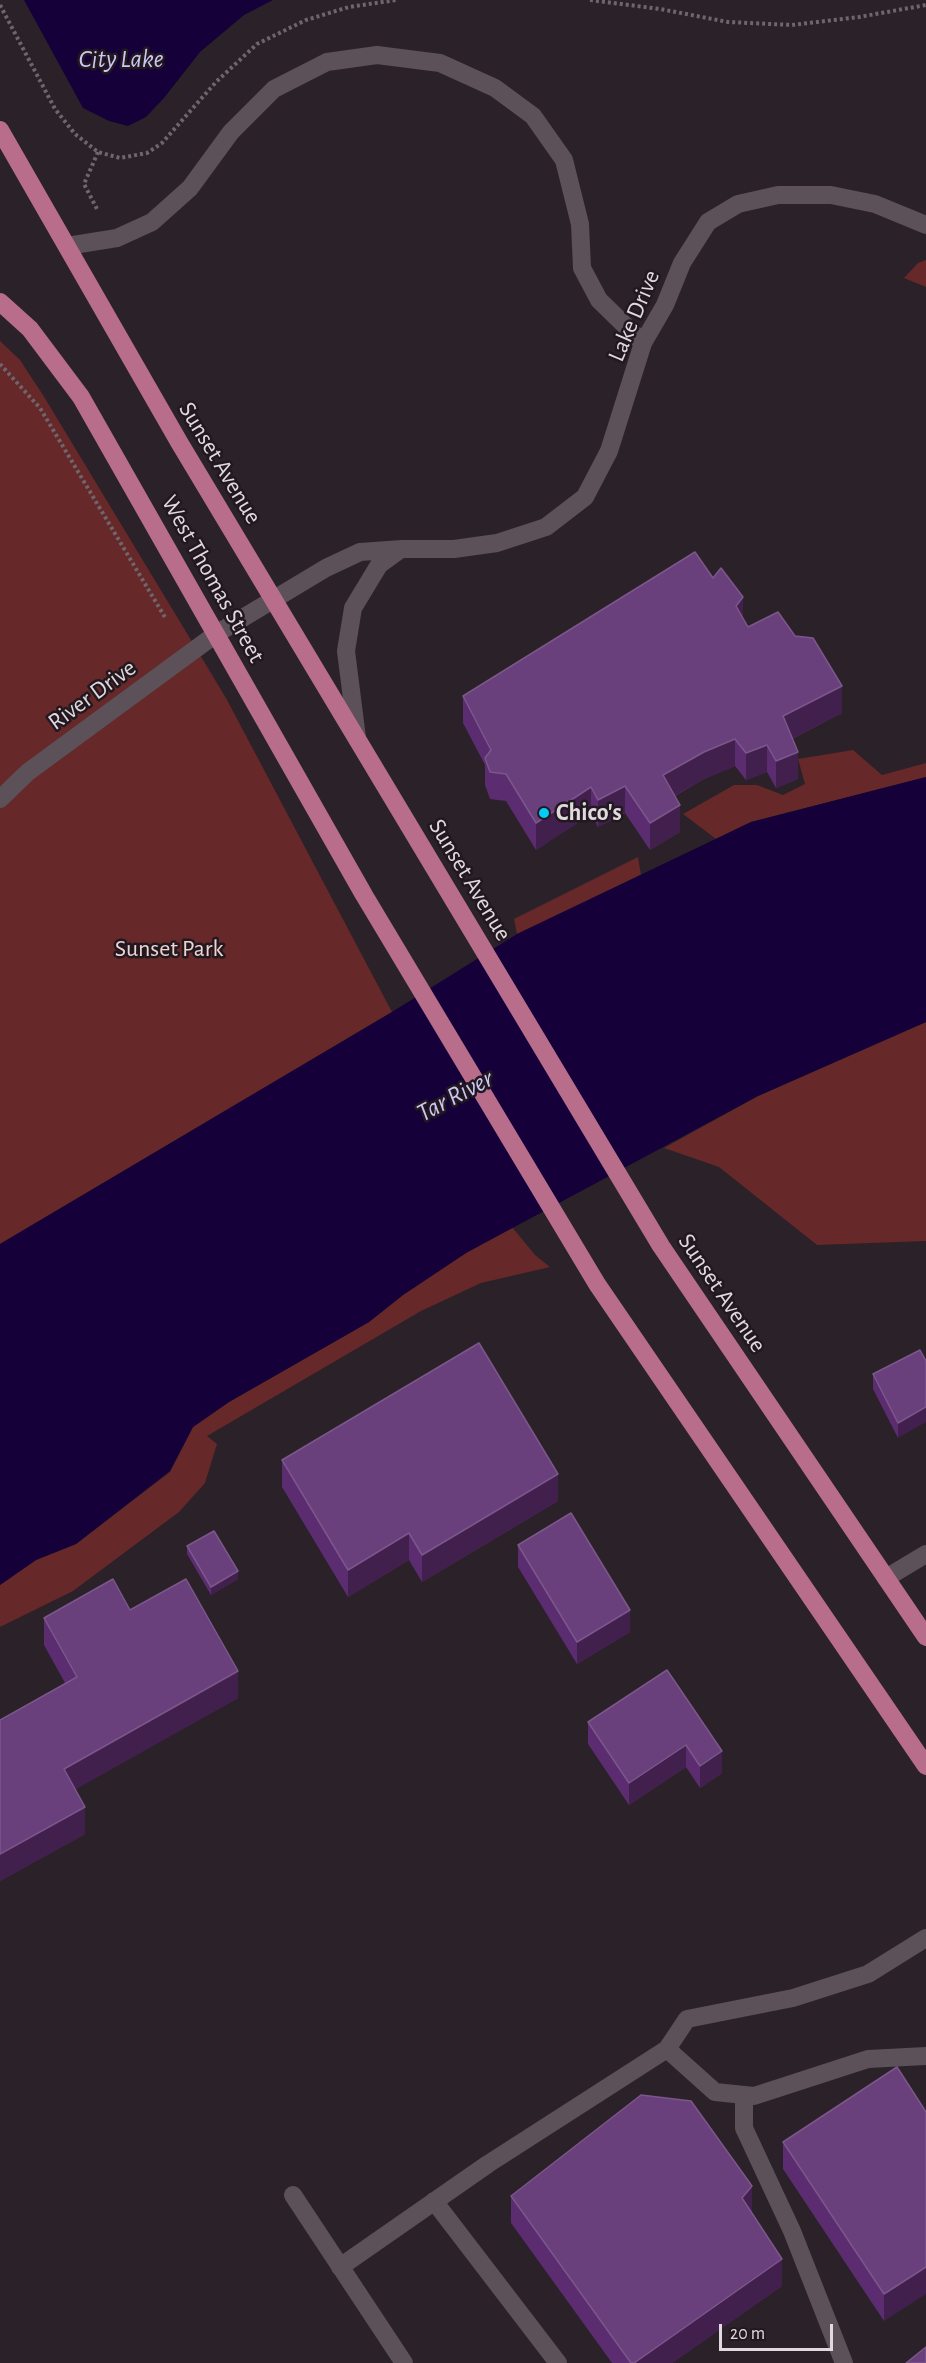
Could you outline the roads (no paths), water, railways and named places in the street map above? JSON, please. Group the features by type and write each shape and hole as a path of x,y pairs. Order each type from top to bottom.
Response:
{"main road":[{"name":"Sunset Avenue","path":"0,130 179,442 661,1246 926,1636"},
{"name":"West Thomas Street","path":"0,302 30,329 81,397 364,895 597,1284 926,1766"}],"street":[{"path":"67,246 117,238 152,222 190,188 231,132 274,89 327,62 378,55 440,63 495,88 534,116 564,160 580,224 582,268 599,300 643,343"},
{"name":"Lake Drive","path":"216,634 326,568 360,552 454,549 498,543 546,526 585,497 609,451 643,343 664,305 682,263 708,222 738,204 778,195 831,195 875,204 926,225"},
{"path":"357,738 346,651 353,608 379,565 402,549"},
{"name":"River Drive","path":"0,798 28,771 216,634"},
{"path":"886,1578 926,1554"},
{"path":"340,2267 435,2201 667,2049 687,2019 793,1998 868,1974 926,1938"},
{"path":"667,2049 715,2092 754,2096 868,2059 926,2055"},
{"path":"744,2095 744,2128 792,2231 844,2363"},
{"path":"293,2196 404,2363"},
{"path":"435,2201 558,2363"}],"water":[{"name":"City Lake","path":"24,0 273,0 244,15 200,52 146,117 128,126 109,121 83,108"},
{"name":"Tar River","path":"926,777 926,1022 758,1096 466,1253 403,1295 369,1322 229,1402 193,1427 170,1471 76,1544 36,1560 0,1585 0,1244 392,1012 517,934 751,822"}],"place":[{"name":"Chico's","path":"544,813"}],"park label":[{"name":"Sunset Park","path":"169,949"}]}
